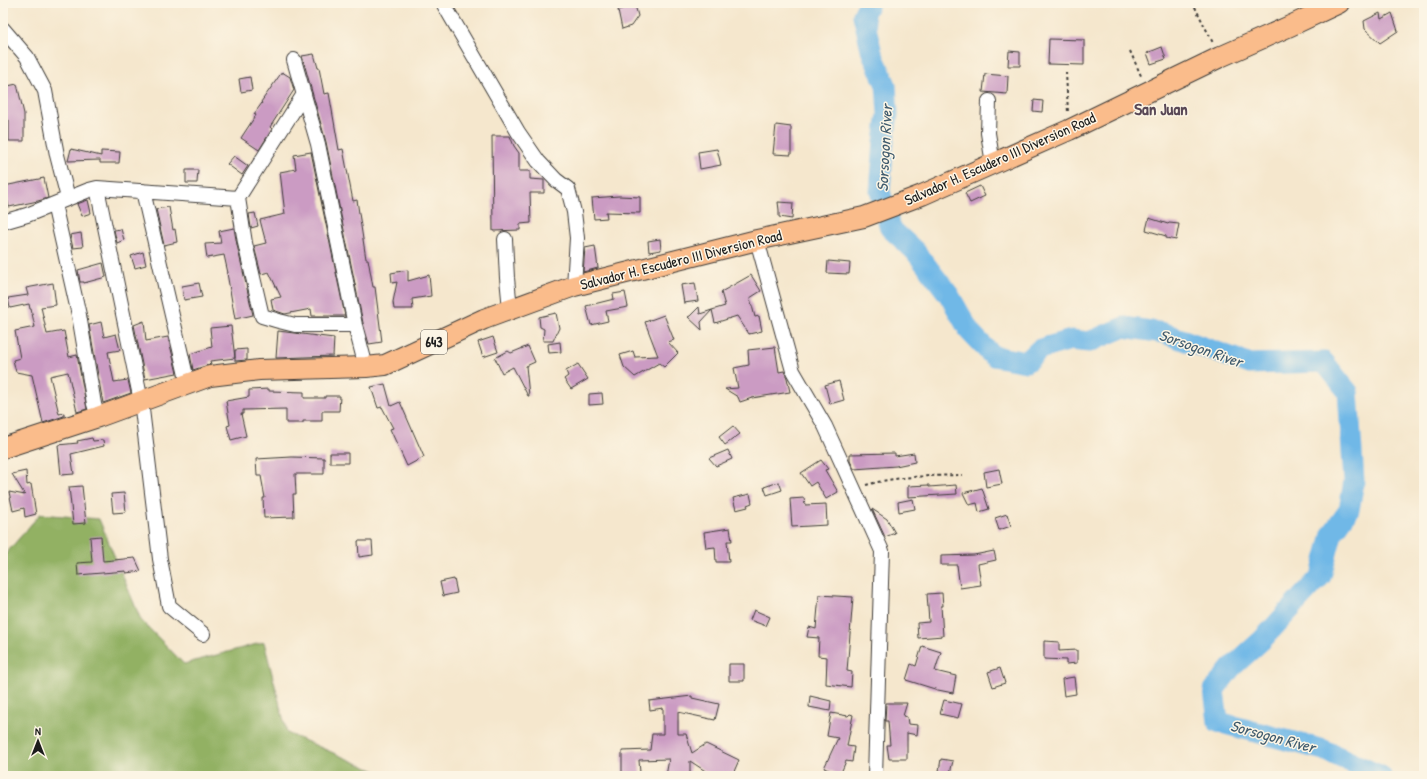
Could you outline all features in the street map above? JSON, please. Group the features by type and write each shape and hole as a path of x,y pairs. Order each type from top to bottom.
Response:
{"highway":[{"name":"Salvador H. Escudero III Diversion Road","path":"4,449 98,417 210,376 259,370 366,367 385,365 484,319 574,286 757,240 864,217 922,195 1069,130 1220,57 1339,3"}],"street":[{"path":"443,3 518,132 538,161 556,180 568,189 574,212 577,238 574,286"},
{"path":"3,29 27,57 45,91 57,155 68,198"},
{"path":"294,60 318,144 355,325 366,367"},
{"path":"304,94 238,198 245,243 262,316 295,324 355,325"},
{"path":"989,101 988,133 993,164"},
{"path":"97,188 140,401 160,559 169,606 203,634"},
{"path":"3,222 28,215 68,198 97,188 238,198"},
{"path":"143,191 188,384"},
{"path":"54,204 79,315 94,404 98,417"},
{"path":"505,239 510,309"},
{"path":"757,240 794,371 825,426 882,551 875,776"}],"path":[{"path":"1195,7 1220,57"},
{"path":"1130,51 1148,92"},
{"path":"1066,72 1069,130"},
{"path":"854,489 882,481 927,476 962,475"}],"green space":[{"path":"40,514 99,519 141,620 184,664 264,642 287,733 387,776 3,776 3,557"}],"building":[{"path":"635,5 638,16 631,26 622,29 618,10"},
{"path":"1380,13 1381,19 1392,13 1398,31 1380,43 1365,29 1364,21"},
{"path":"1049,39 1084,40 1084,65 1048,64"},
{"path":"1162,47 1166,59 1151,64 1147,53"},
{"path":"1009,51 1020,52 1020,66 1008,66"},
{"path":"314,54 319,68 324,94 329,93 339,150 343,149 353,201 357,200 366,259 368,259 373,287 375,287 382,342 369,344 363,323 326,142 302,56"},
{"path":"282,72 290,77 294,90 270,127 272,129 259,150 241,138 256,115 254,114 262,103 261,102"},
{"path":"985,74 1008,76 1007,94 983,92"},
{"path":"250,77 252,90 241,92 239,79"},
{"path":"17,84 24,114 24,141 9,141 9,120 3,121 3,87"},
{"path":"1034,100 1043,101 1042,112 1033,111"},
{"path":"776,125 791,127 791,155 773,154"},
{"path":"492,136 510,136 519,153 519,171 530,171 530,179 544,180 544,193 530,193 531,223 520,224 520,230 493,231"},
{"path":"71,149 101,156 101,151 120,152 119,163 100,163 100,160 68,161"},
{"path":"717,149 721,165 700,169 698,152"},
{"path":"311,152 345,316 312,316 311,309 285,314 273,310 271,299 281,297 269,272 261,274 254,246 266,243 260,220 285,214 280,172 296,169 294,155"},
{"path":"234,156 248,166 242,175 227,164"},
{"path":"186,170 198,170 197,183 186,183"},
{"path":"44,178 48,198 9,207 4,186"},
{"path":"980,186 985,196 970,203 965,193"},
{"path":"619,196 640,197 640,213 606,212 607,218 594,219 592,198"},
{"path":"88,200 91,213 82,216 77,204"},
{"path":"778,202 793,203 792,219 779,217"},
{"path":"169,207 173,230 175,229 177,242 164,245 156,209"},
{"path":"255,213 258,226 251,228 249,214"},
{"path":"1149,218 1168,224 1179,224 1176,240 1166,238 1166,236 1146,230"},
{"path":"234,228 253,315 235,319 224,255 207,258 205,244 221,243 219,231"},
{"path":"121,229 124,240 117,243 114,230"},
{"path":"81,233 83,247 73,248 70,235"},
{"path":"660,239 661,250 649,252 648,241"},
{"path":"595,246 598,268 583,272 585,248"},
{"path":"143,252 146,265 135,268 131,256"},
{"path":"828,261 850,263 849,274 827,273"},
{"path":"103,263 106,277 84,283 80,282 78,270"},
{"path":"408,270 408,281 429,275 431,296 412,299 413,309 394,309 393,302 397,282 392,283 391,273"},
{"path":"751,275 761,291 750,298 755,317 759,316 762,331 749,334 737,316 715,323 712,310 725,306 721,292"},
{"path":"53,283 56,305 41,307 47,334 64,331 69,357 77,355 87,409 77,412 68,372 50,376 59,414 64,413 64,416 43,423 32,375 16,372 13,360 20,358 15,331 35,327 31,309 29,304 10,308 8,298 28,295 26,288"},
{"path":"199,283 202,297 184,300 182,286"},
{"path":"695,283 698,301 684,303 681,285"},
{"path":"625,292 628,307 606,311 608,321 591,325 586,306 614,299 613,294"},
{"path":"699,307 700,314 712,310 701,322 702,330 688,317"},
{"path":"556,313 559,328 553,341 543,341 544,329 540,327 539,317"},
{"path":"664,315 674,340 668,342 678,353 664,367 659,363 635,377 624,367 620,355 633,351 635,357 658,356 645,322"},
{"path":"144,321 146,341 168,337 177,373 145,379 134,325"},
{"path":"101,322 104,337 116,334 120,350 108,352 114,382 128,380 131,393 103,403 89,325"},
{"path":"231,326 235,358 210,361 211,364 193,370 190,354 212,347 210,328"},
{"path":"278,331 334,338 333,356 276,358"},
{"path":"493,337 498,352 483,357 478,342"},
{"path":"560,342 561,352 549,353 548,344"},
{"path":"528,346 535,362 526,366 529,396 513,367 502,373 495,358 508,351 511,353"},
{"path":"775,347 779,372 784,371 790,392 752,398 740,402 738,397 725,389 738,388 734,368 749,365 748,350"},
{"path":"247,349 247,360 235,361 235,350"},
{"path":"578,364 588,379 571,389 564,379 568,376 566,371"},
{"path":"839,381 844,400 830,404 825,385"},
{"path":"385,384 391,406 400,402 424,457 407,466 390,429 393,428 382,407 378,408 371,387"},
{"path":"269,389 269,391 304,392 304,398 340,396 339,411 322,411 322,421 286,423 286,409 243,410 243,414 241,414 246,436 231,440 227,426 230,425 226,401 249,397 249,390"},
{"path":"602,393 603,404 589,405 589,394"},
{"path":"733,426 740,434 725,445 719,437"},
{"path":"92,438 93,441 103,440 104,446 71,454 74,474 61,475 58,445 78,443 77,441"},
{"path":"728,450 732,459 716,466 709,458"},
{"path":"330,453 348,453 348,463 330,463"},
{"path":"895,453 895,456 914,453 915,462 896,466 854,469 850,461 850,454"},
{"path":"292,457 324,458 324,474 295,474 296,494 293,494 294,517 264,518 263,498 265,498 261,476 257,476 256,459"},
{"path":"821,460 828,469 825,470 838,492 826,499 816,482 810,486 801,473"},
{"path":"999,469 1002,484 986,487 984,472"},
{"path":"26,471 27,485 31,484 36,514 25,517 24,508 13,511 9,492 25,495 12,474"},
{"path":"779,482 782,490 767,495 764,487"},
{"path":"929,485 929,487 956,485 957,494 908,497 908,486"},
{"path":"82,486 86,523 73,524 69,487"},
{"path":"982,488 989,509 979,512 977,503 969,505 963,493"},
{"path":"124,493 126,512 113,513 111,494"},
{"path":"750,494 752,503 747,505 748,507 736,510 733,498"},
{"path":"804,498 805,505 826,504 827,525 792,527 790,499"},
{"path":"913,499 915,509 899,512 898,502"},
{"path":"872,509 887,519 895,533 885,537"},
{"path":"1007,514 1011,526 999,530 995,518"},
{"path":"730,528 732,541 727,541 729,562 716,562 715,547 706,548 704,532"},
{"path":"101,536 103,561 135,558 141,571 78,575 77,563 92,562 90,537"},
{"path":"358,541 372,541 373,555 359,557"},
{"path":"994,551 996,560 978,564 981,585 960,588 957,565 941,565 941,556 974,555"},
{"path":"454,579 457,593 443,596 440,582"},
{"path":"942,593 943,606 941,606 943,636 918,638 917,623 929,622 927,594"},
{"path":"819,595 853,597 847,671 852,672 851,687 826,684 827,657 818,656 819,638 807,637 809,627 816,629"},
{"path":"754,610 770,617 766,626 750,620"},
{"path":"1044,641 1059,642 1059,651 1077,650 1077,663 1066,664 1066,660 1044,659"},
{"path":"922,646 941,652 935,671 956,676 953,693 906,680 911,664 916,666"},
{"path":"729,664 744,664 744,681 729,681"},
{"path":"1000,668 1005,683 993,687 988,672"},
{"path":"1074,677 1076,694 1064,696 1062,679"},
{"path":"692,696 692,698 719,704 715,720 678,712 678,734 686,734 692,753 706,744 739,760 732,776 713,776 690,761 690,776 666,776 669,759 639,760 640,773 622,776 622,751 650,750 652,734 663,734 663,708 650,710 649,701"},
{"path":"810,696 831,701 830,711 809,707"},
{"path":"944,700 962,704 958,718 940,714"},
{"path":"886,703 907,703 903,716 907,717 908,724 918,725 917,735 907,733 907,759 889,759 887,745 890,745 888,721 885,721"},
{"path":"831,713 848,716 850,714 853,715 847,746 854,747 852,762 846,761 840,775 824,768 838,738 827,736"},
{"path":"941,759 953,761 950,773 939,771"}],"waterway":[{"name":"Sorsogon River","path":"869,3 863,15 872,53 886,85 888,114 880,191 890,228 915,251 949,295 970,332 993,356 1026,362 1040,349 1071,340 1089,342 1124,327 1164,333 1250,364 1324,362 1348,392 1354,481 1349,510 1332,534 1321,576 1262,640 1231,668 1214,690 1218,722 1324,750 1381,776"}],"district":[{"name":"San Juan","path":"1161,109"}]}
